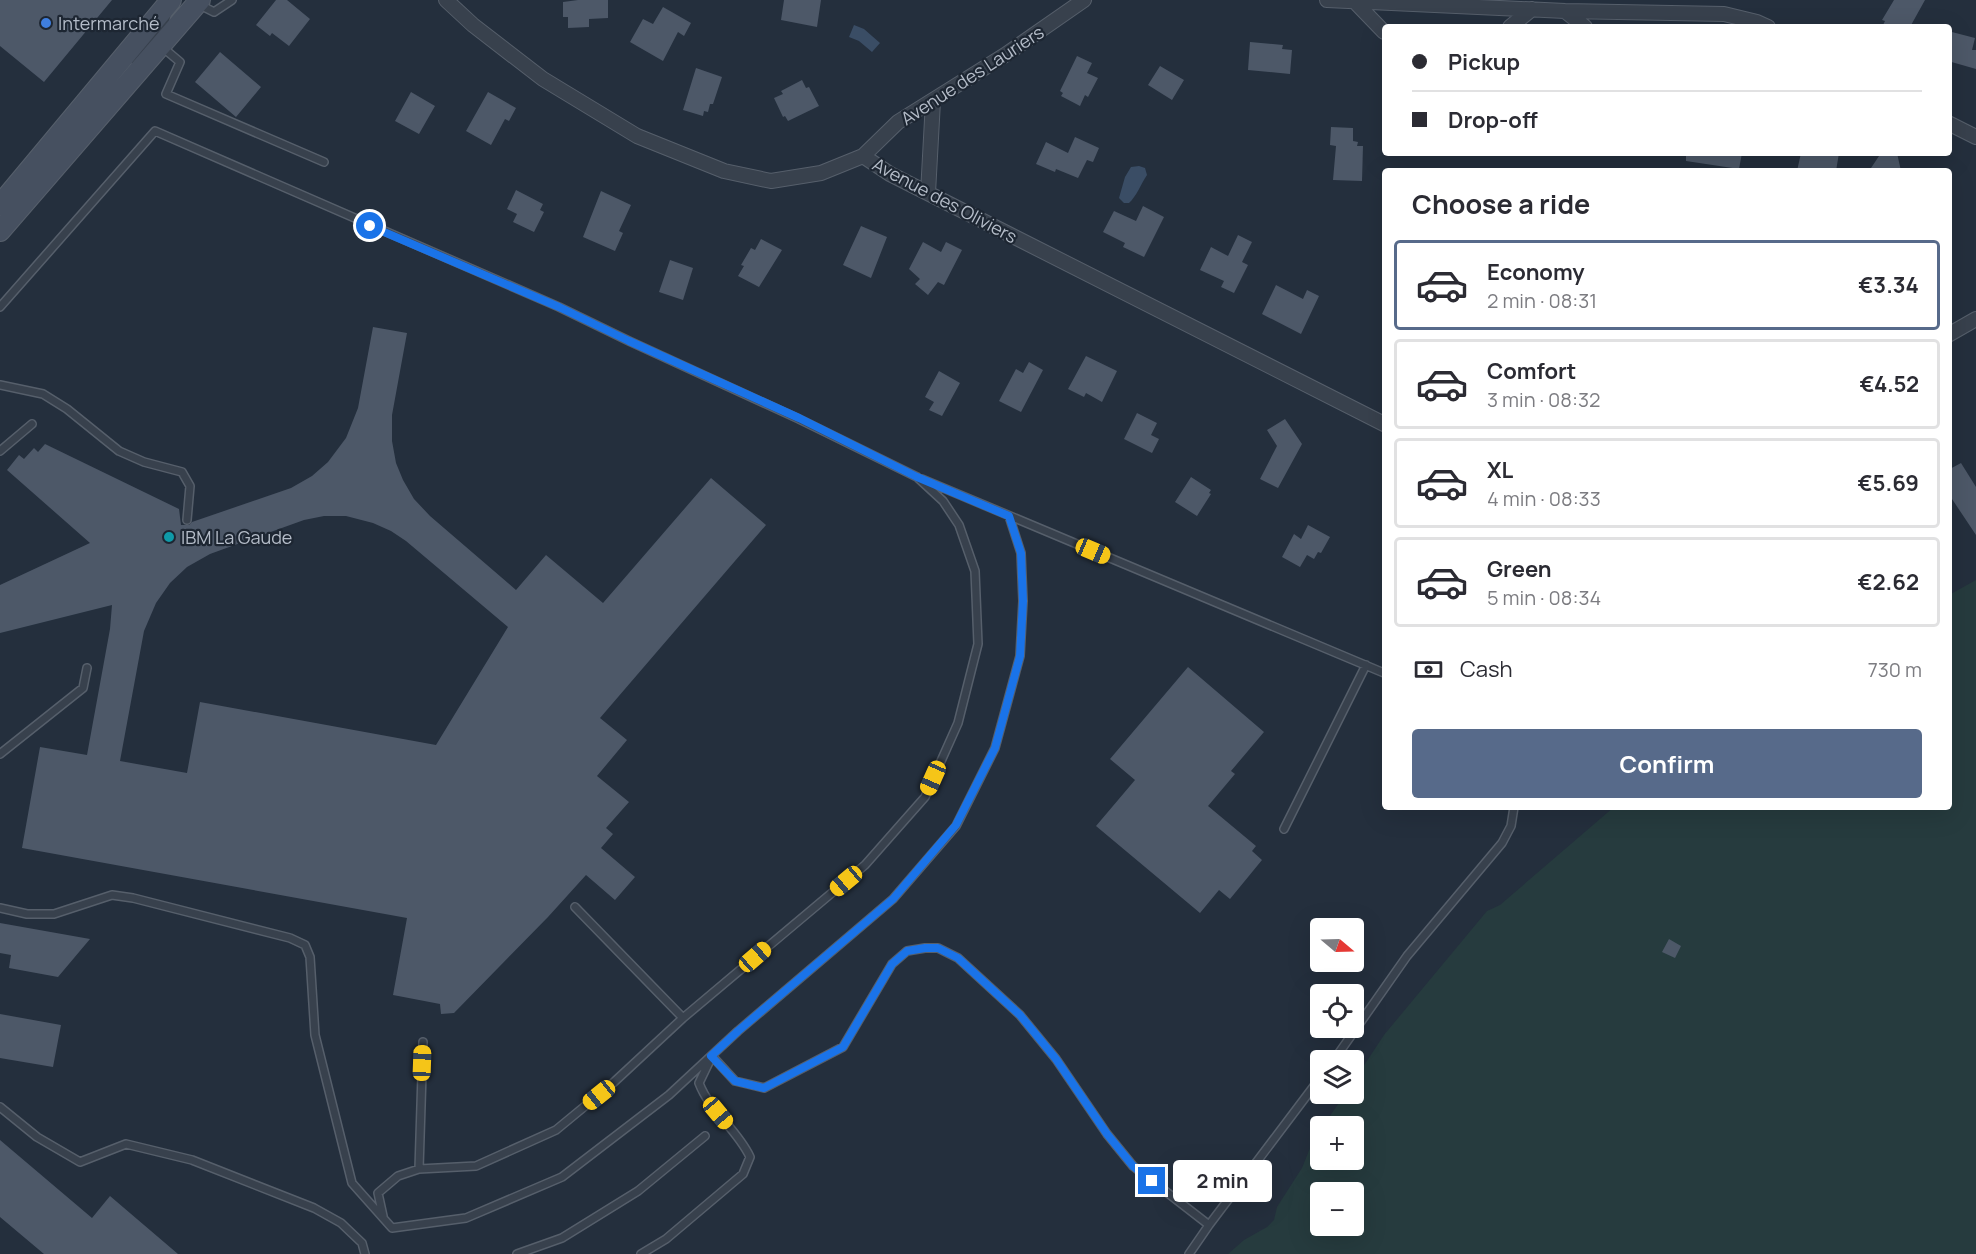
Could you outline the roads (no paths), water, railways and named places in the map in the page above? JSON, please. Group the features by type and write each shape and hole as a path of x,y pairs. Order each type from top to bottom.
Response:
{"main road":[{"path":"10,197 164,2"},
{"path":"0,231 198,2"}],"street":[{"name":"Avenue des Oliviers","path":"446,0 473,25 543,79 637,136 724,171 771,181 821,173 863,156 890,174 1382,423"},
{"name":"Avenue des Lauriers","path":"863,156 898,122 1005,55 1084,0"},
{"path":"1327,0 1565,11 1725,7 1761,24"},
{"path":"1355,2 1382,31"},
{"path":"1514,24 1532,9"},
{"path":"1565,11 1582,24"},
{"path":"928,193 933,100"},
{"path":"1952,125 1976,137"},
{"path":"1952,333 1976,319"}],"lane":[{"path":"164,2 177,12 198,2 214,12 232,0"},
{"path":"129,82 140,53 166,21 168,15 164,2"},
{"path":"161,46 180,62 166,94 324,162"},
{"path":"0,307 155,132 559,307 799,418 917,477 1382,672"},
{"path":"46,165 69,150"},
{"path":"0,219 8,208 10,197 33,178"},
{"path":"0,385 43,394 67,409 119,451 144,462 182,472 190,486 187,520"},
{"path":"0,451 32,424"},
{"path":"383,1216 378,1193 398,1176 419,1169 476,1166 556,1130 613,1083 683,1018 865,865 925,797 958,723 978,644 975,571 959,525 943,501 917,477"},
{"path":"0,908 27,914 54,914 112,895 122,896 290,938 305,945 310,957 315,1035 352,1183 392,1228 466,1218 562,1177 669,1095 738,1031 893,899 956,825 995,748 1020,656 1023,601 1021,553 1009,516"},
{"path":"1284,829 1366,665"},
{"path":"0,754 83,688 87,668"},
{"path":"1341,1050 1407,956 1502,843 1511,826 1514,810"},
{"path":"575,907 683,1018"},
{"path":"711,1056 735,1081 764,1088 843,1047 892,964 907,951 938,948 958,958 1020,1015 1056,1059 1107,1134 1133,1166 1209,1226"},
{"path":"419,1169 423,1042"},
{"path":"641,1254 666,1239 743,1174 750,1157 744,1144 705,1098 699,1083 711,1056"},
{"path":"1189,1254 1310,1091"},
{"path":"0,1107 37,1137 80,1162 126,1144 192,1160 314,1208 341,1223 362,1243 365,1254"},
{"path":"517,1254 562,1238 638,1191 705,1136"}],"water":[{"path":"854,25 864,29 880,43 872,52 859,41 849,37"},
{"path":"1131,167 1145,168 1147,175 1132,200 1124,203 1119,198 1125,177"}],"place":[{"name":"Intermarché","path":"46,23"},
{"name":"IBM La Gaude","path":"169,537"}]}
